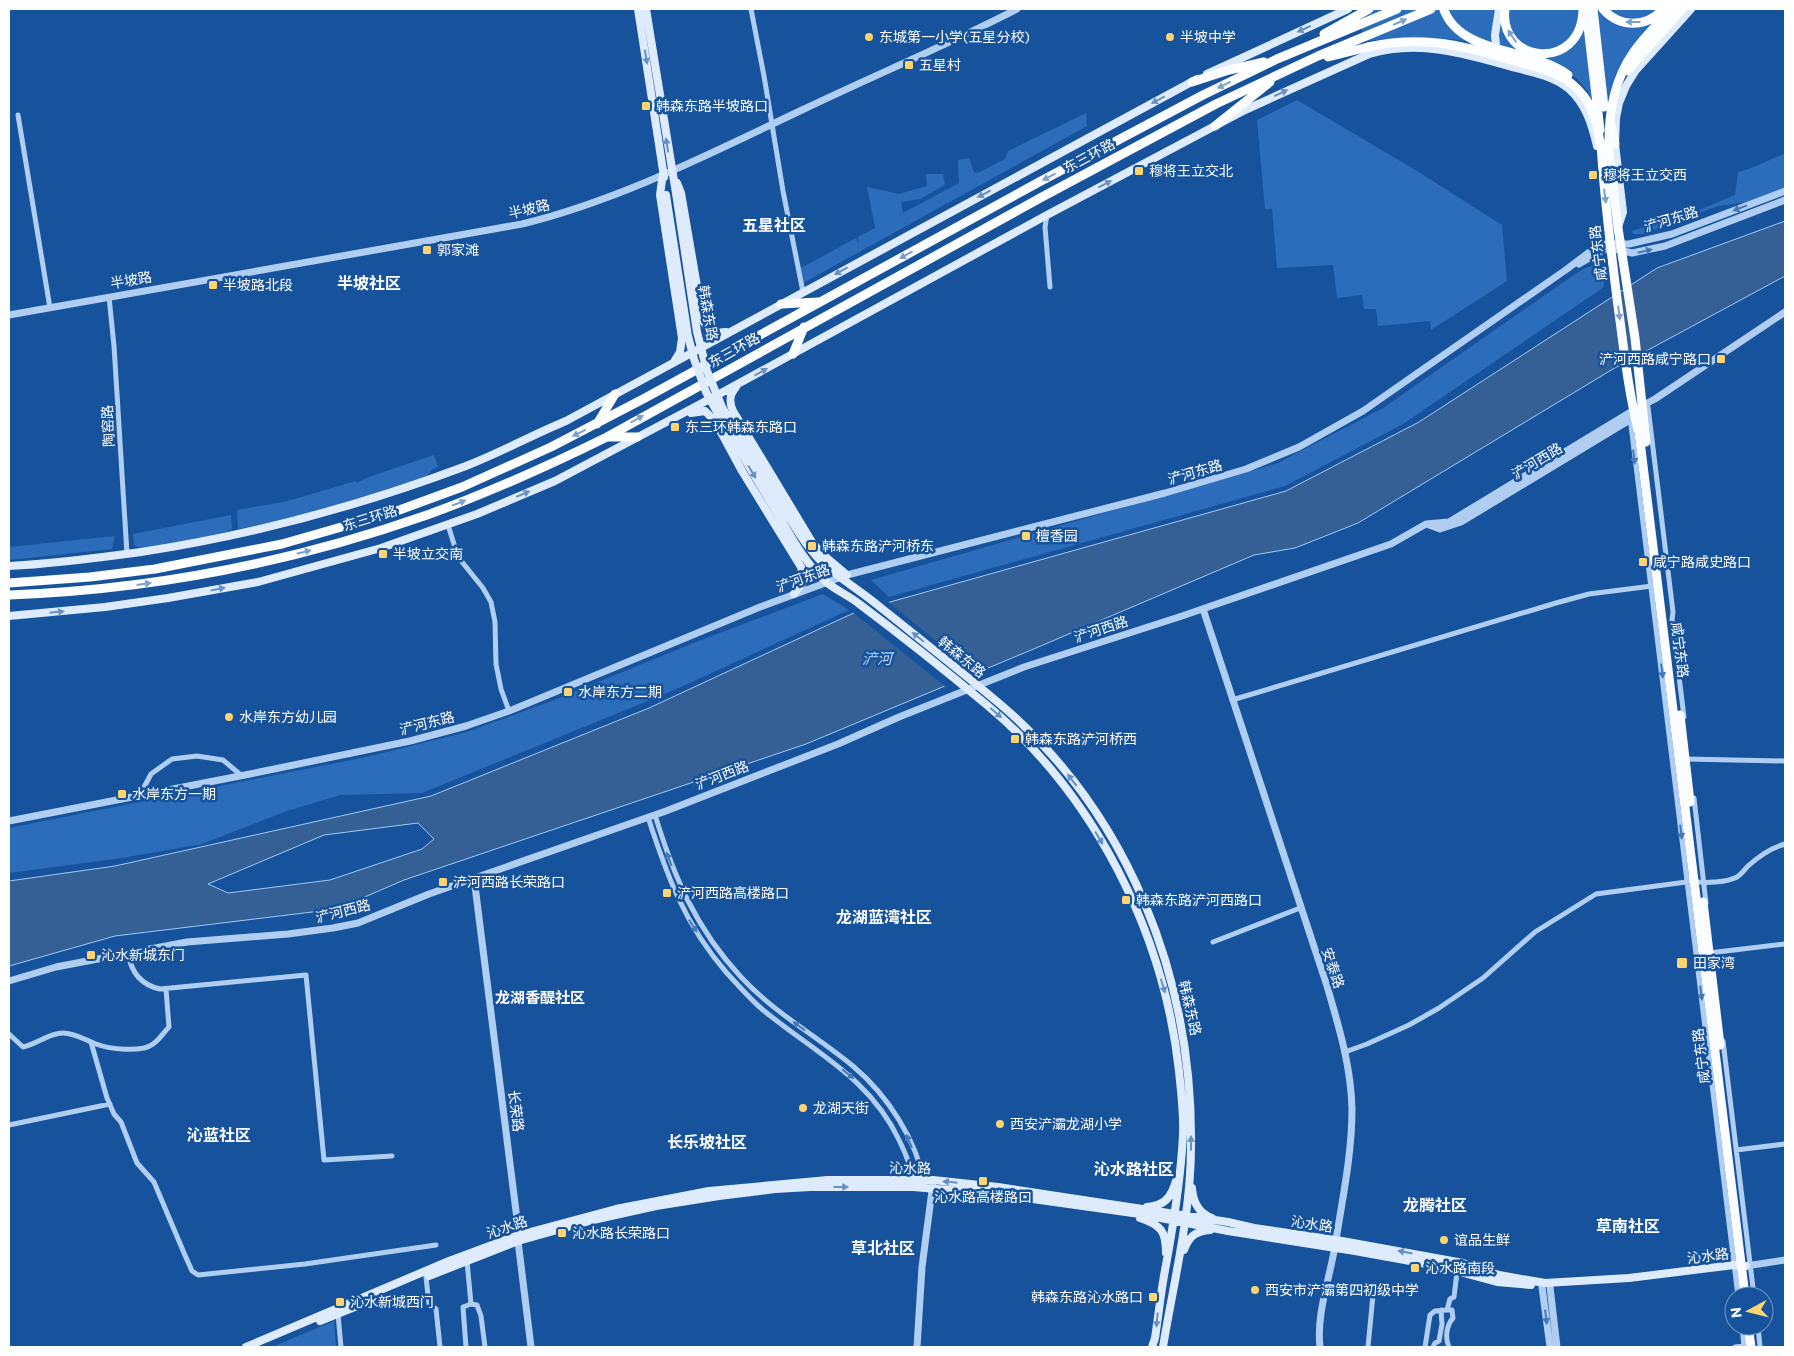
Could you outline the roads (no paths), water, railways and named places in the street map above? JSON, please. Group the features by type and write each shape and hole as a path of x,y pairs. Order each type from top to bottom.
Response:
{"highway":[{"path":"1297,50 1369,9"},
{"name":"东三环路","path":"9,581 26,583 90,577 199,561 282,544 427,501 462,487 597,424 1170,113 1277,59 1396,9"},
{"name":"东三环路","path":"9,596 121,587 248,565 383,529 466,500 540,469 607,437 804,327 1208,109 1302,64 1431,9"},
{"path":"1444,9 1450,22 1464,36 1480,43 1537,59 1556,67 1573,80 1587,101 1608,147"},
{"path":"1504,9 1505,23 1515,42 1526,50 1535,53 1548,53 1568,45 1579,32 1584,9"},
{"path":"1603,9 1615,19 1636,23 1653,18 1663,9"},
{"path":"1608,147 1612,102 1629,58 1671,9"},
{"path":"1612,102 1629,68 1682,9"},
{"path":"1302,64 1368,47 1415,41 1448,44 1551,72 1569,82 1587,101"},
{"path":"1192,82 1229,70 1277,59"},
{"path":"1215,126 1278,76"},
{"path":"780,304 821,302"},
{"path":"793,354 804,327"},
{"path":"597,424 615,394"},
{"path":"607,437 637,437"},
{"path":"9,602 96,595 121,587"}],"main road":[{"name":"韩森东路","path":"638,9 667,172 676,193 697,332 707,371 722,407 783,516 794,542 810,565 826,582 855,600 967,689 1001,717 1024,740 1070,794 1098,834 1117,869 1150,941 1174,1031 1182,1100 1183,1133 1175,1217 1152,1347"},
{"name":"韩森东路","path":"646,9 667,172 666,195 688,336 706,392 726,428 783,516 823,564 844,576 969,679 1028,729 1056,760 1082,792 1106,828 1126,862 1144,900 1172,981 1186,1045 1191,1108 1190,1168 1185,1220 1163,1347"},
{"path":"9,566 126,554 194,544 264,529 324,514 382,496 467,466 566,421 1192,82 1261,48 1348,9"},
{"path":"1499,9 1495,39 1500,63"},
{"name":"咸宁东路","path":"1584,9 1608,147 1602,166 1629,394 1638,412 1687,759 1696,882 1711,952 1743,1286"},
{"name":"咸宁东路","path":"1593,9 1618,228 1625,264 1641,392 1638,412 1639,433 1654,586 1696,882 1741,1267 1747,1286"},
{"path":"1608,147 1618,108 1630,80 1639,67 1691,9"},
{"path":"9,616 141,602 258,582 381,548 448,525 555,481 1245,110 1341,65 1379,51 1406,48 1441,49 1500,63 1554,80 1565,86 1576,96 1588,117 1602,166"},
{"path":"1602,75 1610,118"},
{"path":"667,172 681,192 703,321 708,328 714,331 719,333 728,332"},
{"path":"667,172 660,195 682,338 680,352 674,362"},
{"path":"746,380 732,392 730,405 812,542 844,576"},
{"path":"677,416 701,410 709,414 796,558 804,576 801,587 794,594"},
{"path":"1129,1207 1153,1207 1163,1204 1172,1194 1181,1162"},
{"path":"1190,1168 1192,1195 1196,1206 1206,1216 1228,1222"},
{"name":"沁水路","path":"246,1347 441,1265 519,1238 616,1209 709,1191 828,1180 998,1186 1129,1207 1223,1230 1463,1263 1500,1276 1545,1283 1629,1278 1741,1267"},
{"name":"沁水路","path":"933,1184 1122,1212 1175,1217"},
{"path":"1729,1224 1734,1210"},
{"path":"1122,1212 1149,1221 1162,1230 1166,1242 1166,1263"},
{"name":"沁水路","path":"1185,1220 1228,1222 1444,1267 1497,1282 1546,1287 1629,1283 1741,1267"},
{"path":"1177,1270 1187,1242 1193,1234 1204,1230 1223,1230"},
{"name":"沁水路","path":"259,1347 519,1238"}],"street":[{"path":"751,9 803,292"},
{"name":"半坡路","path":"9,316 522,224 561,214 604,200 667,172 878,73 976,30 1017,9"},
{"path":"18,115 50,308"},
{"name":"浐河东路","path":"1622,248 1672,234 1785,191"},
{"name":"浐河东路","path":"9,821 242,776 466,726 510,711 794,594 844,576 1208,482 1276,458 1363,411 1567,269 1598,244 1637,253 1665,246 1785,200"},
{"path":"1047,215 1045,227 1050,287"},
{"name":"陶窑路","path":"109,297 114,346 126,554"},
{"name":"浐河西路","path":"9,981 50,969 202,940 288,934 342,927 372,918 416,899 656,815 838,744 976,685 1024,667 1203,609 1391,544 1426,524 1449,522 1638,412 1654,399 1785,312"},
{"path":"448,525 458,557 483,588 491,602 495,622 496,664 501,689 510,711"},
{"path":"783,536 794,542 796,558"},
{"path":"1232,700 1588,594 1654,586"},
{"name":"安泰路","path":"1203,609 1327,986 1346,1052 1352,1109 1348,1160 1321,1318 1320,1347"},
{"path":"140,795 151,774 172,759 197,756 222,760 242,776"},
{"path":"1687,759 1785,761"},
{"path":"656,815 666,851 681,889 708,936 756,993 773,1008 856,1069 874,1088 904,1128 917,1157 924,1184"},
{"path":"648,817 670,882 688,919 708,949 725,972 762,1010 824,1055 865,1089 886,1114 895,1130 906,1153 913,1184"},
{"path":"1346,1052 1408,1025 1439,1008 1483,978 1535,932 1596,894 1737,877 1768,850 1785,844"},
{"name":"长荣路","path":"474,878 531,1347"},
{"path":"1696,882 1729,1224 1741,1267 1750,1286"},
{"path":"1213,942 1300,908"},
{"path":"1739,1286 1741,1267 1736,1150 1711,952 1785,944"},
{"path":"128,953 131,967 137,976 152,987 166,989 306,976 324,1160 392,1156"},
{"path":"9,1034 23,1047 36,1044 48,1036 61,1033 73,1034 98,1044 128,1049 152,1045 169,1027 166,989"},
{"path":"91,1042 114,1114 121,1122 137,1163 154,1182 192,1271 198,1275 305,1264 436,1245"},
{"path":"9,1125 110,1104"},
{"path":"1736,1150 1785,1144"},
{"path":"917,1347 922,1267 933,1184"},
{"path":"1741,1267 1785,1260"},
{"path":"467,1261 471,1304"},
{"path":"1449,1347 1442,1341 1442,1324 1444,1310 1450,1299 1454,1297 1457,1272"},
{"path":"426,1277 429,1304 436,1309 440,1347"},
{"path":"1546,1287 1550,1347"},
{"path":"1546,1287 1557,1347"},
{"path":"1368,1347 1373,1295"},
{"path":"466,1347 463,1306 471,1304 476,1305 481,1316 485,1347"},
{"path":"1425,1347 1430,1315 1435,1311 1452,1310 1453,1318 1448,1323 1442,1341"},
{"path":"338,1314 341,1347"},
{"path":"1433,1347 1435,1343 1442,1341"},
{"path":"1735,1347 1746,1347"}],"water":[{"name":"浐河","path":"1785,221 1785,276 1613,369 1358,523 1295,548 1254,555 806,744 404,880 337,909 115,936 9,966 9,881 115,866 431,796 649,708 858,611 1286,491 1419,422 1657,268","holes":["418,823 434,839 422,849 330,880 228,893 208,884 324,835"]}],"place":[{"name":"东城第一小学(五星分校)","path":"869,37"},
{"name":"半坡中学","path":"1170,37"},
{"name":"五星村","path":"909,65"},
{"name":"韩森东路半坡路口","path":"646,106"},
{"name":"穆将王立交北","path":"1139,171"},
{"name":"穆将王立交西","path":"1593,175"},
{"name":"郭家滩","path":"427,250"},
{"name":"半坡路北段","path":"213,285"},
{"name":"浐河西路咸宁路口","path":"1721,359"},
{"name":"东三环韩森东路口","path":"675,427"},
{"name":"檀香园","path":"1026,536"},
{"name":"韩森东路浐河桥东","path":"812,546"},
{"name":"半坡立交南","path":"383,554"},
{"name":"咸宁路咸史路口","path":"1643,562"},
{"name":"水岸东方二期","path":"568,692"},
{"name":"水岸东方幼儿园","path":"229,717"},
{"name":"韩森东路浐河桥西","path":"1015,739"},
{"name":"水岸东方一期","path":"122,794"},
{"name":"浐河西路长荣路口","path":"443,882"},
{"name":"浐河西路高楼路口","path":"667,893"},
{"name":"韩森东路浐河西路口","path":"1126,900"},
{"name":"沁水新城东门","path":"91,955"},
{"name":"田家湾","path":"1682,963"},
{"name":"龙湖天街","path":"803,1108"},
{"name":"西安浐灞龙湖小学","path":"1000,1124"},
{"name":"沁水路高楼路口","path":"983,1181"},
{"name":"沁水路长荣路口","path":"562,1233"},
{"name":"谊品生鲜","path":"1444,1240"},
{"name":"沁水路南段","path":"1415,1268"},
{"name":"西安市浐灞第四初级中学","path":"1255,1290"},
{"name":"韩森东路沁水路口","path":"1153,1297"},
{"name":"沁水新城西门","path":"340,1302"}],"district":[{"name":"五星社区","path":"774,225"},
{"name":"半坡社区","path":"369,283"},
{"name":"龙湖蓝湾社区","path":"884,917"},
{"name":"龙湖香醍社区","path":"540,998"},
{"name":"沁蓝社区","path":"219,1135"},
{"name":"长乐坡社区","path":"707,1142"},
{"name":"沁水路社区","path":"1134,1169"},
{"name":"龙腾社区","path":"1435,1205"},
{"name":"草南社区","path":"1628,1226"},
{"name":"草北社区","path":"883,1248"}]}
